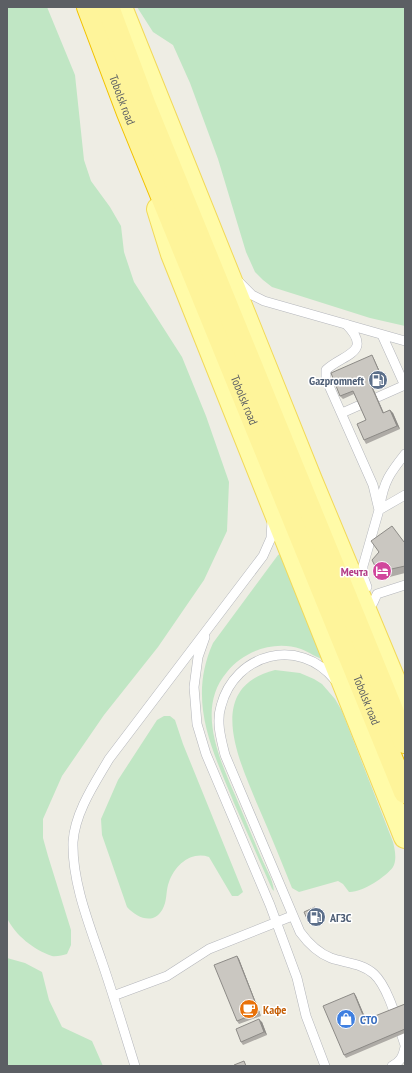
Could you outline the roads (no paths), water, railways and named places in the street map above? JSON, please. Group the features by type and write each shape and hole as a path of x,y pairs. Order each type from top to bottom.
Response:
{"highway":[{"name":"Tobolsk road","path":"88,7 128,113 284,492 405,792"},
{"name":"Tobolsk road","path":"108,7 284,492 405,742"}],"main road":[{"path":"121,7 224,265 405,706"},
{"path":"284,492 350,698 370,745 405,837"},
{"path":"370,745 405,812"}],"lane":[{"path":"224,265 247,290 258,298 405,341"},
{"path":"346,324 355,336 357,344 356,350 352,354 331,365 326,370 326,378 373,485 379,510"},
{"path":"342,414 405,386 382,334"},
{"path":"405,454 388,476 383,486 379,510 362,572 375,607 376,594 405,585"},
{"path":"135,1066 88,920 75,870 73,841 80,815 92,788 109,759 263,556 271,538 272,523 284,492"},
{"path":"379,510 405,495"},
{"path":"207,630 196,667 194,704 197,724 206,754 276,922 296,978 306,1016 325,1066"},
{"path":"350,698 330,674 320,666 306,659 281,655 268,656 254,661 239,672 227,688 220,708 219,730 225,755 300,932 318,952 330,958 364,967 374,974 385,993 405,1046 404,1055 398,1063 392,1066"},
{"path":"399,667 405,681"},
{"path":"113,996 167,976 209,949 292,916"}],"place":[{"name":"Gazpromneft","path":"378,380"},
{"name":"Мечта","path":"382,571"},
{"name":"АГЗС","path":"316,917"},
{"name":"Кафе","path":"249,1009"},
{"name":"СТО","path":"346,1019"}]}
